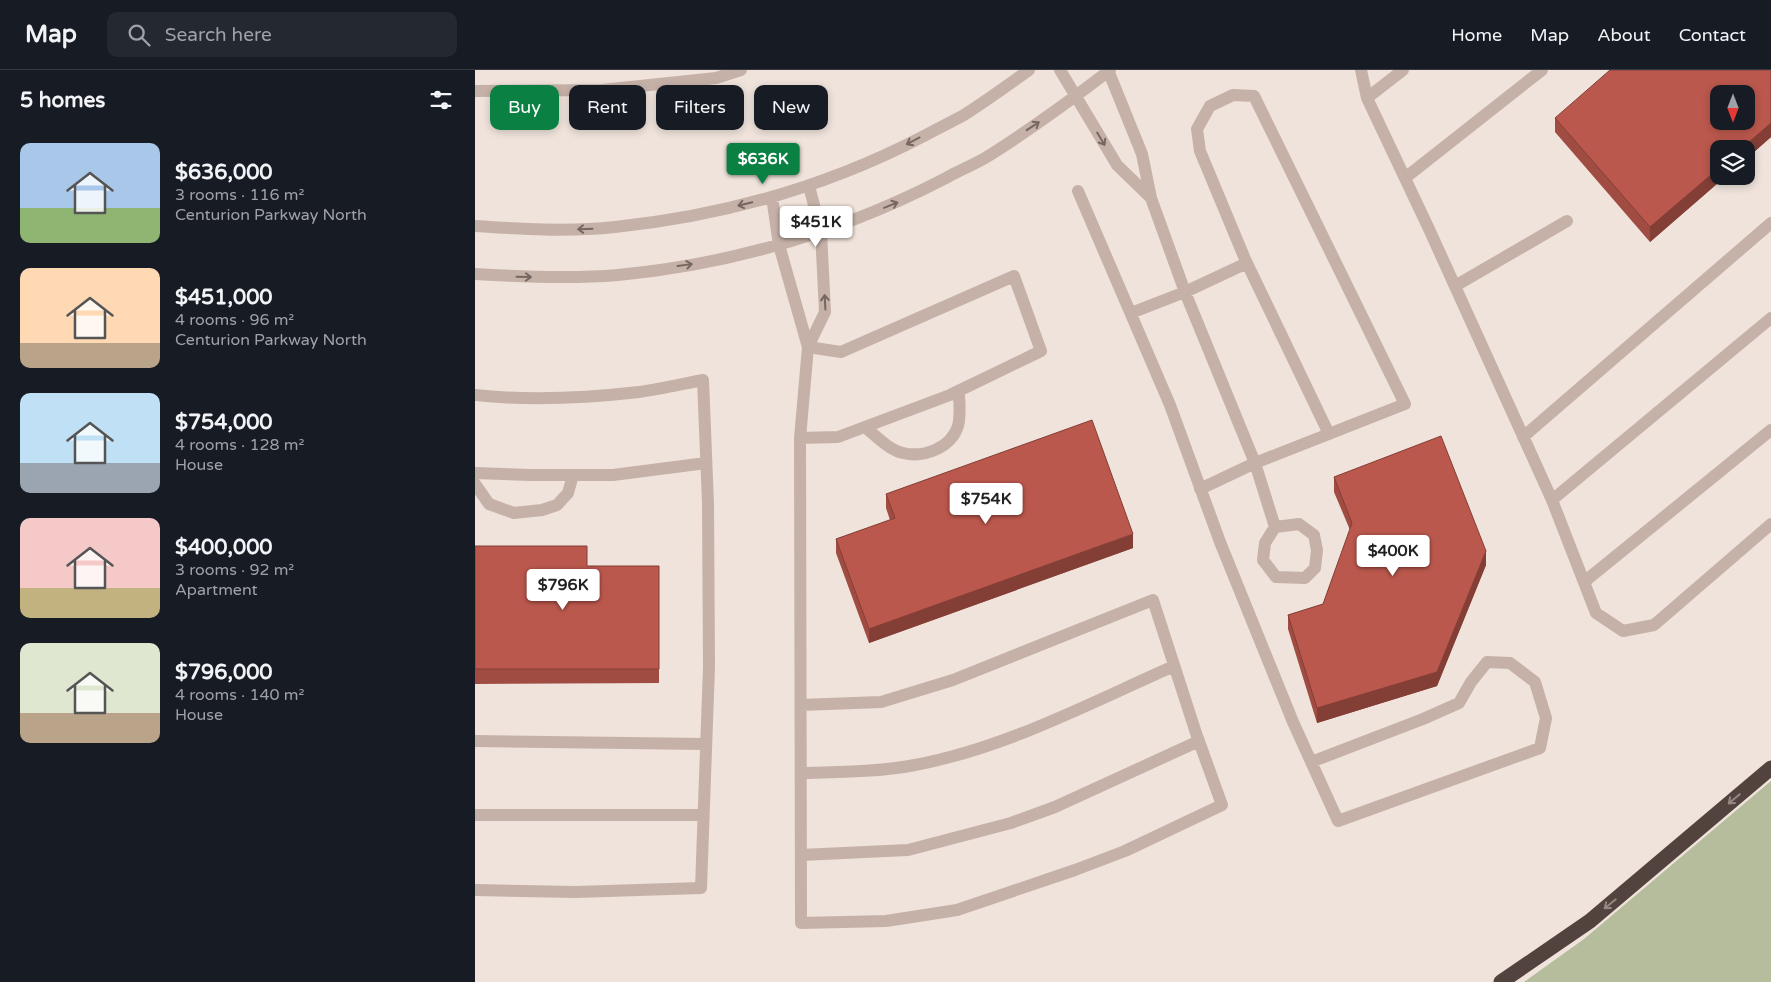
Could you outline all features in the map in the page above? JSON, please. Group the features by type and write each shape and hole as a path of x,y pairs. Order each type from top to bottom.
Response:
{"highway":[{"path":"1501,982 1590,921 1771,768"}],"street":[{"path":"475,91 602,90 716,78 741,70"},
{"path":"475,226 520,229 614,227 706,214 772,197 809,186 905,146 964,115 1029,70"},
{"path":"1060,70 1117,165 1151,198"},
{"path":"475,274 519,277 619,275 715,260 821,232 908,198 980,160 1076,97 1109,70 1142,154 1151,198 1185,292 1255,464 1275,527 1265,543 1263,560 1276,577 1305,578 1315,568 1317,550 1314,536 1299,524 1275,527"},
{"path":"1361,70 1367,98 1552,500 1596,613 1623,631 1654,625 1771,524"},
{"path":"1367,98 1403,70"},
{"path":"1405,178 1543,70"},
{"path":"1200,489 1255,464 1405,404 1254,96 1233,95 1210,106 1197,129 1199,151 1247,263 1329,434"},
{"path":"808,347 825,312 821,232 809,186"},
{"path":"1078,191 1171,405 1200,489 1238,587 1293,722 1311,762 1338,821 1540,748 1546,718 1535,682 1510,663 1487,662 1471,682 1459,702 1423,719 1311,762"},
{"path":"772,197 779,244 808,347 800,438 801,923 886,922 957,910 1117,854 1223,806 1199,742 1153,600 953,680 881,702 801,705"},
{"path":"1455,286 1567,221"},
{"path":"1523,437 1771,223"},
{"path":"1131,313 1185,292 1247,263"},
{"path":"800,438 837,437 865,427 959,391 1041,351 1014,276 841,352 808,347"},
{"path":"1552,500 1771,318"},
{"path":"475,395 499,398 576,397 640,392 703,380 709,667 701,888 576,892 475,890"},
{"path":"865,427 891,448 903,453 921,454 937,450 948,442 957,427 960,408 959,391"},
{"path":"1584,582 1771,430"},
{"path":"475,473 613,475 706,464"},
{"path":"475,484 489,504 514,513 542,510 557,505 567,493 573,475"},
{"path":"801,773 865,771 915,765 966,752 1019,735 1174,666"},
{"path":"475,741 706,744"},
{"path":"801,855 908,850 1011,823 1055,807 1199,742"},
{"path":"475,815 703,815"}],"green space":[{"path":"1771,781 1771,982 1524,982 1584,939"}],"building":[{"path":"1610,70 1771,70 1771,123 1751,140 1710,140 1710,176 1650,227 1555,118"},
{"path":"1092,420 1133,534 869,629 836,539 895,518 886,494"},
{"path":"1441,436 1486,551 1437,672 1317,708 1288,615 1323,604 1352,523 1334,477"},
{"path":"475,546 587,546 587,566 659,566 659,669 475,669"}]}
